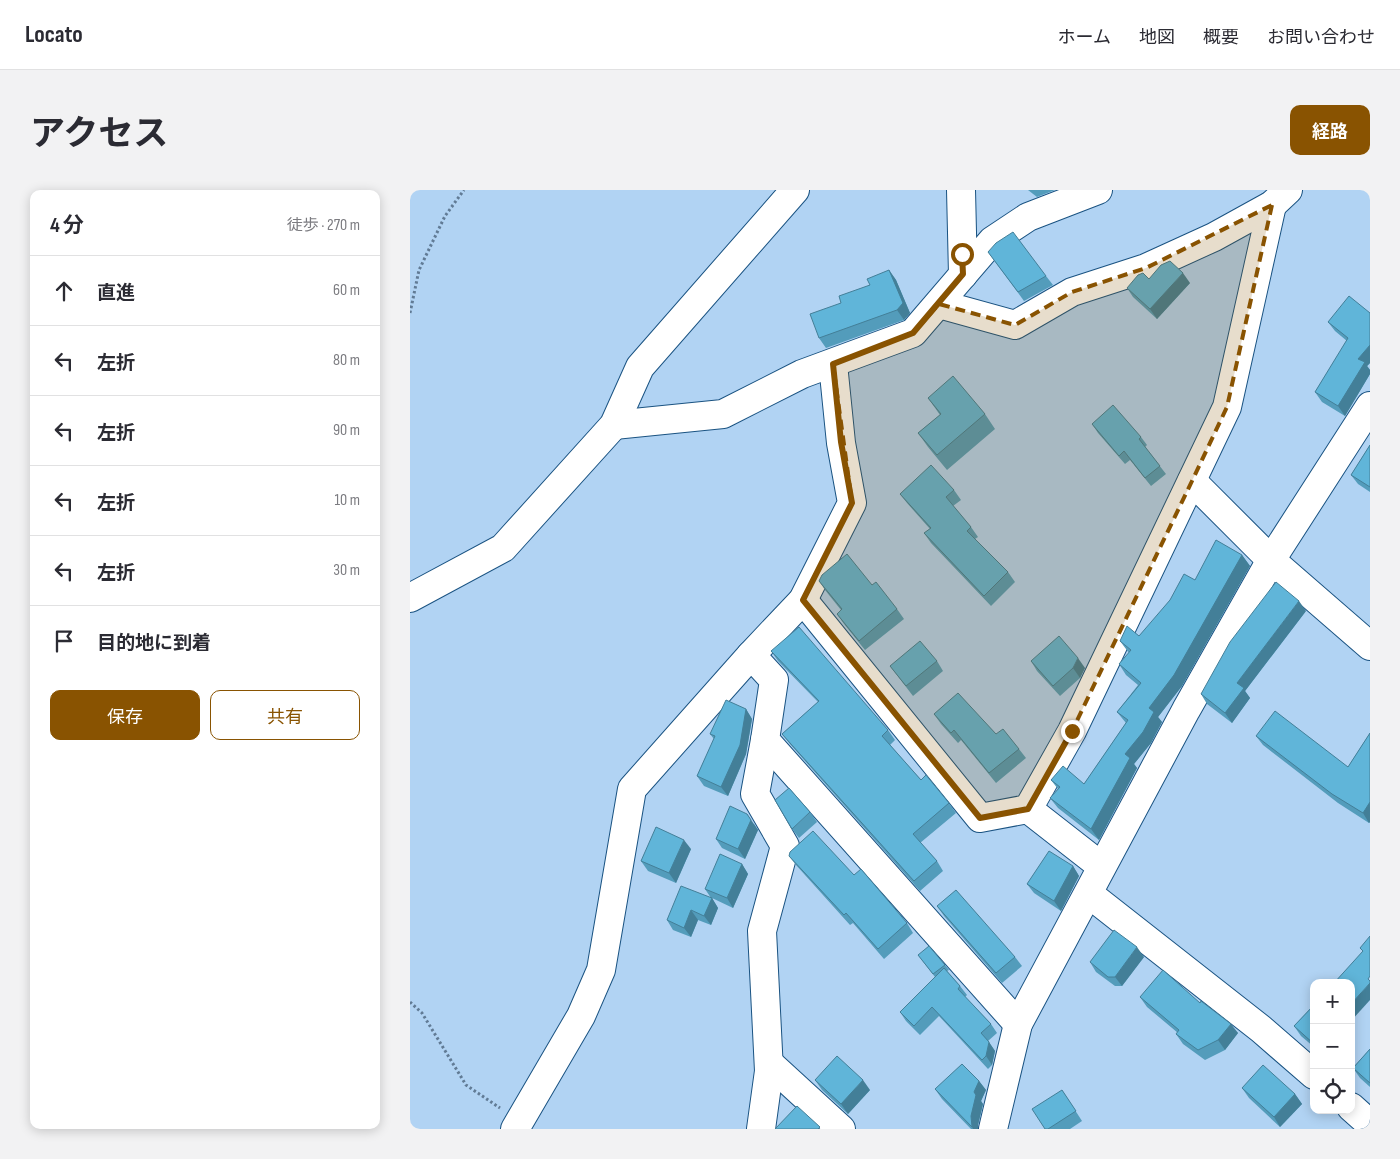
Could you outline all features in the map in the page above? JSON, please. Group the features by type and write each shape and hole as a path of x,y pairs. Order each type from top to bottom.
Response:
{"street":[{"path":"410,598 503,548 614,425 640,367 794,190"},
{"path":"961,190 963,274"},
{"path":"614,425 723,414 802,374 913,333 992,241 1028,217 1098,190"},
{"path":"939,304 1015,325 1072,292 1146,268 1214,237 1280,198"},
{"path":"1028,809 1072,731 1227,407 1280,198"},
{"path":"517,1125 581,1016 601,970 632,789 751,655 803,600 852,503 841,442 833,364"},
{"path":"993,1129 1018,1024 1186,710 1271,560 1370,406"},
{"path":"1192,481 1271,560 1370,646"},
{"path":"803,600 980,818 1028,809 1101,866"},
{"path":"751,655 774,680 755,794 785,846 762,931 769,1062 761,1129"},
{"path":"765,740 1018,1024"},
{"path":"1088,894 1254,1023 1310,1072"},
{"path":"769,1062 841,1129"},
{"path":"1355,1111 1370,1124"}],"path":[{"path":"410,313 419,270 445,216 464,190"},
{"path":"410,1002 422,1013 466,1085 517,1125"}],"highlighted area":[{"path":"1272,205 1227,407 1192,481 1072,731 1028,809 980,818 803,600 852,503 833,364 913,333 939,304 1015,325 1072,292 1146,268"}],"building":[{"path":"1013,232 1046,276 1018,292 988,252 996,243"},
{"path":"1170,261 1183,273 1150,309 1127,288 1138,275 1143,273 1149,279 1161,265"},
{"path":"889,270 903,303 897,310 819,338 810,314 841,303 839,296 870,285 867,279"},
{"path":"1349,296 1370,313 1370,345 1358,359 1365,362 1338,406 1315,392 1348,338 1328,322"},
{"path":"953,376 985,414 937,455 918,433 941,414 928,398"},
{"path":"1113,405 1141,437 1139,439 1160,466 1145,478 1124,451 1119,456 1092,424"},
{"path":"1370,445 1370,487 1351,475"},
{"path":"931,465 954,490 946,497 971,527 967,531 1008,572 984,596 924,533 931,528 900,494"},
{"path":"1216,540 1242,555 1174,675 1149,708 1154,712 1143,732 1125,754 1130,758 1091,829 1050,798 1060,787 1051,780 1063,766 1084,784 1128,720 1117,712 1141,683 1119,664 1131,650 1120,641 1127,626 1139,636 1170,600 1184,574 1195,580"},
{"path":"847,554 872,585 876,582 897,609 859,641 837,614 842,609 819,581 822,575"},
{"path":"1276,582 1299,601 1237,683 1244,688 1225,713 1201,694 1230,642"},
{"path":"799,627 888,730 882,736 921,780 926,775 949,803 913,834 937,861 914,881 782,734 819,701 771,651"},
{"path":"1059,636 1078,658 1073,668 1053,686 1031,661"},
{"path":"920,641 937,661 906,686 890,666"},
{"path":"958,693 996,734 1003,729 1019,749 989,773 954,730 951,733 934,714"},
{"path":"726,700 746,709 740,745 721,787 697,776 715,736 710,734"},
{"path":"1275,711 1348,767 1370,733 1370,802 1363,813 1332,794 1256,736"},
{"path":"789,788 810,812 792,829 775,800"},
{"path":"730,806 747,814 751,820 738,849 716,839"},
{"path":"656,827 684,840 669,873 641,861"},
{"path":"813,831 854,875 861,869 907,923 878,949 846,913 844,915 789,856 790,852"},
{"path":"1049,851 1073,866 1054,901 1027,884"},
{"path":"720,854 742,864 727,898 705,889"},
{"path":"681,886 712,898 704,916 691,910 684,928 667,920"},
{"path":"956,890 1015,957 996,973 937,906"},
{"path":"1114,930 1137,947 1115,977 1108,977 1090,962"},
{"path":"1370,936 1370,976 1368,979 1370,983 1355,1000 1355,979 1338,979 1363,951 1360,948"},
{"path":"929,946 945,965 933,974 918,955"},
{"path":"944,968 960,986 958,989 991,1024 981,1033 989,1042 986,1056 982,1060 932,1007 914,1026 900,1012"},
{"path":"1163,970 1200,1003 1201,1001 1231,1024 1218,1040 1198,1050 1176,1034 1179,1030 1140,997"},
{"path":"1310,1009 1310,1040 1294,1026"},
{"path":"1370,1049 1370,1083 1355,1070 1355,1066"},
{"path":"837,1056 863,1080 841,1104 815,1080"},
{"path":"962,1064 979,1081 974,1092 976,1095 971,1116 972,1127 935,1089"},
{"path":"1263,1065 1295,1094 1274,1117 1242,1088"},
{"path":"1062,1090 1076,1111 1048,1129 1045,1129 1032,1109"},
{"path":"797,1106 820,1127 818,1129 775,1129"}],"route":[{"path":"962,254 963,274 913,333 833,364 841,442 852,503 803,600 980,818 1028,809 1072,731"}]}
